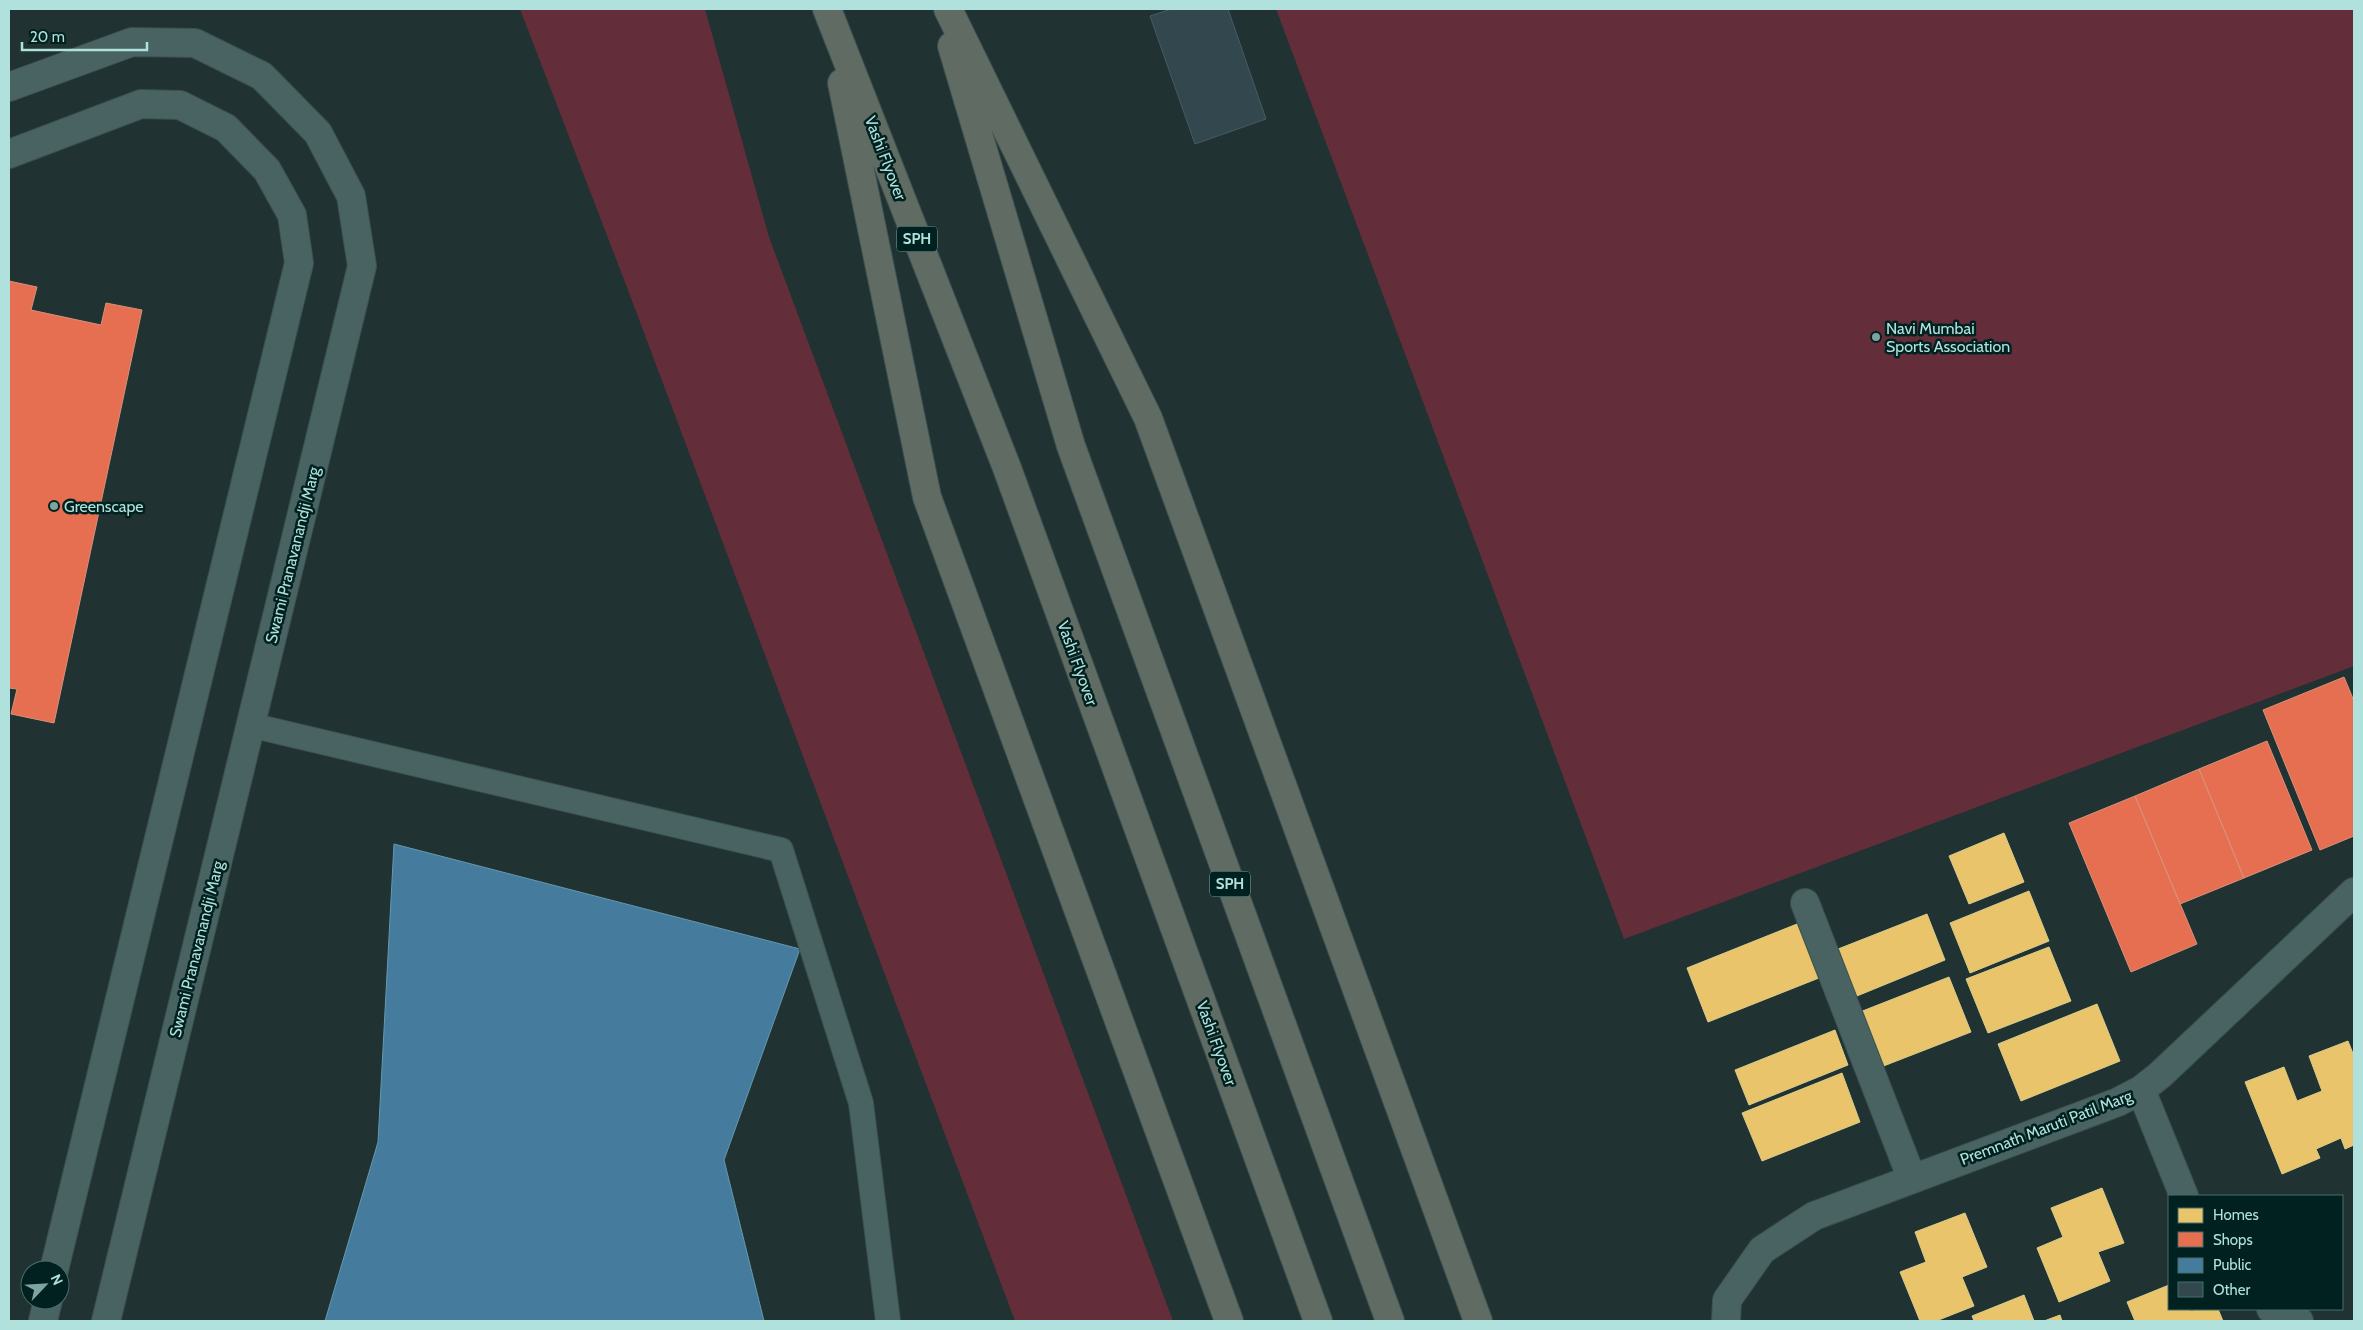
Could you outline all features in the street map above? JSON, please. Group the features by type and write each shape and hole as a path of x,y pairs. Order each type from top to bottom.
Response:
{"highway":[{"name":"Vashi Flyover","path":"827,9 1007,468 1318,1321"},
{"path":"827,9 927,497 1229,1321"},
{"name":"SPH","path":"941,9 1071,446 1390,1321"},
{"path":"948,9 1148,418 1478,1321"}],"street":[{"name":"Swami Pranavanandji Marg","path":"9,87 132,42 195,43 262,76 318,133 351,196 362,266 106,1321"},
{"path":"9,154 141,104 180,105 226,128 267,170 292,215 299,262 56,1260"},
{"name":"Premnath Maruti Patil Marg","path":"1726,1321 1727,1300 1762,1250 1814,1216 2118,1102 2141,1090 2160,1076 2354,892"},
{"path":"1806,903 1912,1179"},
{"path":"2141,1090 2184,1195"},
{"path":"2273,1310 2300,1321"}],"lane":[{"path":"250,725 781,850 860,1103 888,1321"}],"shaded area":[{"path":"520,9 705,9 769,237 1173,1321 1015,1321 628,290"},
{"name":"Navi Mumbai Sports Association","path":"1276,9 2354,9 2354,666 1624,939"}],"building: Homes":[{"path":"2004,833 2024,882 1969,904 1949,856"},
{"path":"2029,891 2049,941 1970,973 1950,923"},
{"path":"1927,914 1945,960 1852,998 1833,951"},
{"path":"1802,922 1824,976 1708,1022 1687,968"},
{"path":"2049,947 2071,1001 1988,1033 1966,979"},
{"path":"1949,977 1971,1032 1881,1067 1860,1012"},
{"path":"2097,1004 2120,1061 2021,1101 1998,1044"},
{"path":"1835,1030 1848,1065 1749,1105 1735,1070"},
{"path":"2348,1041 2354,1056 2354,1145 2345,1149 2341,1138 2316,1149 2320,1158 2282,1174 2245,1082 2284,1067 2297,1101 2322,1091 2309,1056"},
{"path":"1842,1073 1860,1122 1762,1161 1742,1113"},
{"path":"2102,1188 2124,1243 2098,1252 2110,1281 2059,1302 2037,1248 2063,1237 2051,1208"},
{"path":"1965,1213 1987,1267 1962,1277 1974,1306 1936,1321 1920,1321 1900,1272 1926,1262 1915,1232"},
{"path":"2168,1285 2168,1310 2218,1310 2223,1321 2135,1321 2127,1302"},
{"path":"2024,1295 2034,1321 1974,1321 1972,1316"},
{"path":"2060,1315 2062,1321 2044,1321"}],"building: Shops":[{"name":"Greenscape","path":"9,281 37,287 31,310 101,325 106,303 142,310 54,723 11,714 17,689 9,688"},
{"path":"2344,677 2354,701 2354,836 2320,850 2263,710"},
{"path":"2267,741 2312,850 2244,878 2199,769"},
{"path":"2199,769 2244,878 2180,904 2135,796"},
{"path":"2135,796 2197,944 2131,972 2069,823"}],"building: Public":[{"path":"394,844 800,949 724,1160 764,1321 325,1321 378,1142"}],"building: Other":[{"path":"1171,9 1228,9 1266,119 1195,144 1150,16"}],"place":[{"name":"Navi Mumbai Sports Association","path":"1876,337"},
{"name":"Greenscape","path":"54,506"}]}
